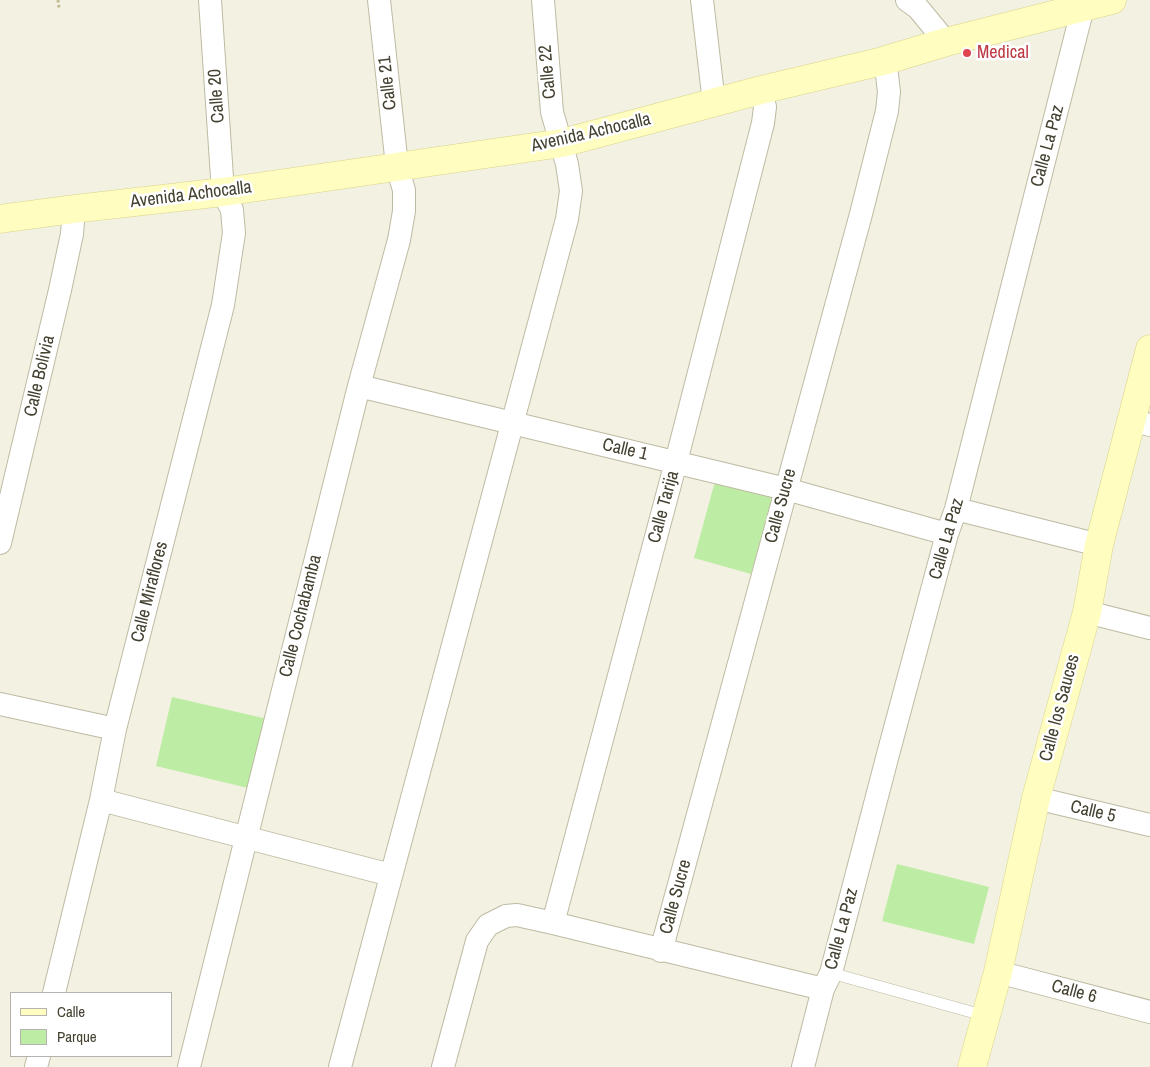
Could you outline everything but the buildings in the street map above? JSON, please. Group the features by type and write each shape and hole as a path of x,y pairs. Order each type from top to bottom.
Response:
{"street":[{"name":"Calle 20","path":"210,0 223,192"},
{"name":"Calle 21","path":"379,0 397,166"},
{"name":"Calle 22","path":"340,1067 567,219 571,191 562,143 552,112 542,0"},
{"path":"702,0 714,102"},
{"path":"907,0 918,8 946,42"},
{"name":"Avenida Achocalla","path":"0,219 223,192 562,143 1112,0"},
{"name":"Calle La Paz","path":"803,1067 947,534 956,509 1083,8"},
{"name":"Calle Sucre","path":"661,951 861,214 887,111 889,92 883,61"},
{"name":"Calle Tarija","path":"553,923 676,462 763,123 765,107 762,90"},
{"name":"Calle Cochabamba","path":"189,1067 359,386 399,240 404,211 404,190 397,166"},
{"name":"Calle Miraflores","path":"54,992 101,800 115,729 223,305 234,233 232,210 223,192"},
{"name":"Calle Bolivia","path":"0,543 60,290 72,234 74,209"},
{"name":"Calle los Sauces","path":"972,1067 998,972 1036,798 1086,612 1099,545 1140,422 1150,349"},
{"name":"Calle 1","path":"359,386 786,489 947,534"},
{"path":"956,509 1099,545"},
{"path":"1086,612 1150,628"},
{"path":"0,704 115,729"},
{"name":"Calle 5","path":"1036,798 1150,825"},
{"path":"101,800 391,875"},
{"path":"443,1067 477,941 481,932 488,925 506,916 517,915 553,923 661,951 827,981"},
{"name":"Calle 6","path":"998,972 1150,1012"}],"lane":[{"path":"827,981 986,1016"}],"path":[{"path":"58,0 59,8"}],"green space":[{"path":"720,463 777,479 751,574 694,558"},
{"path":"172,697 285,723 269,793 156,766"},
{"path":"897,864 989,887 974,944 882,921"}],"place":[{"name":"Medical","path":"967,53"}]}
